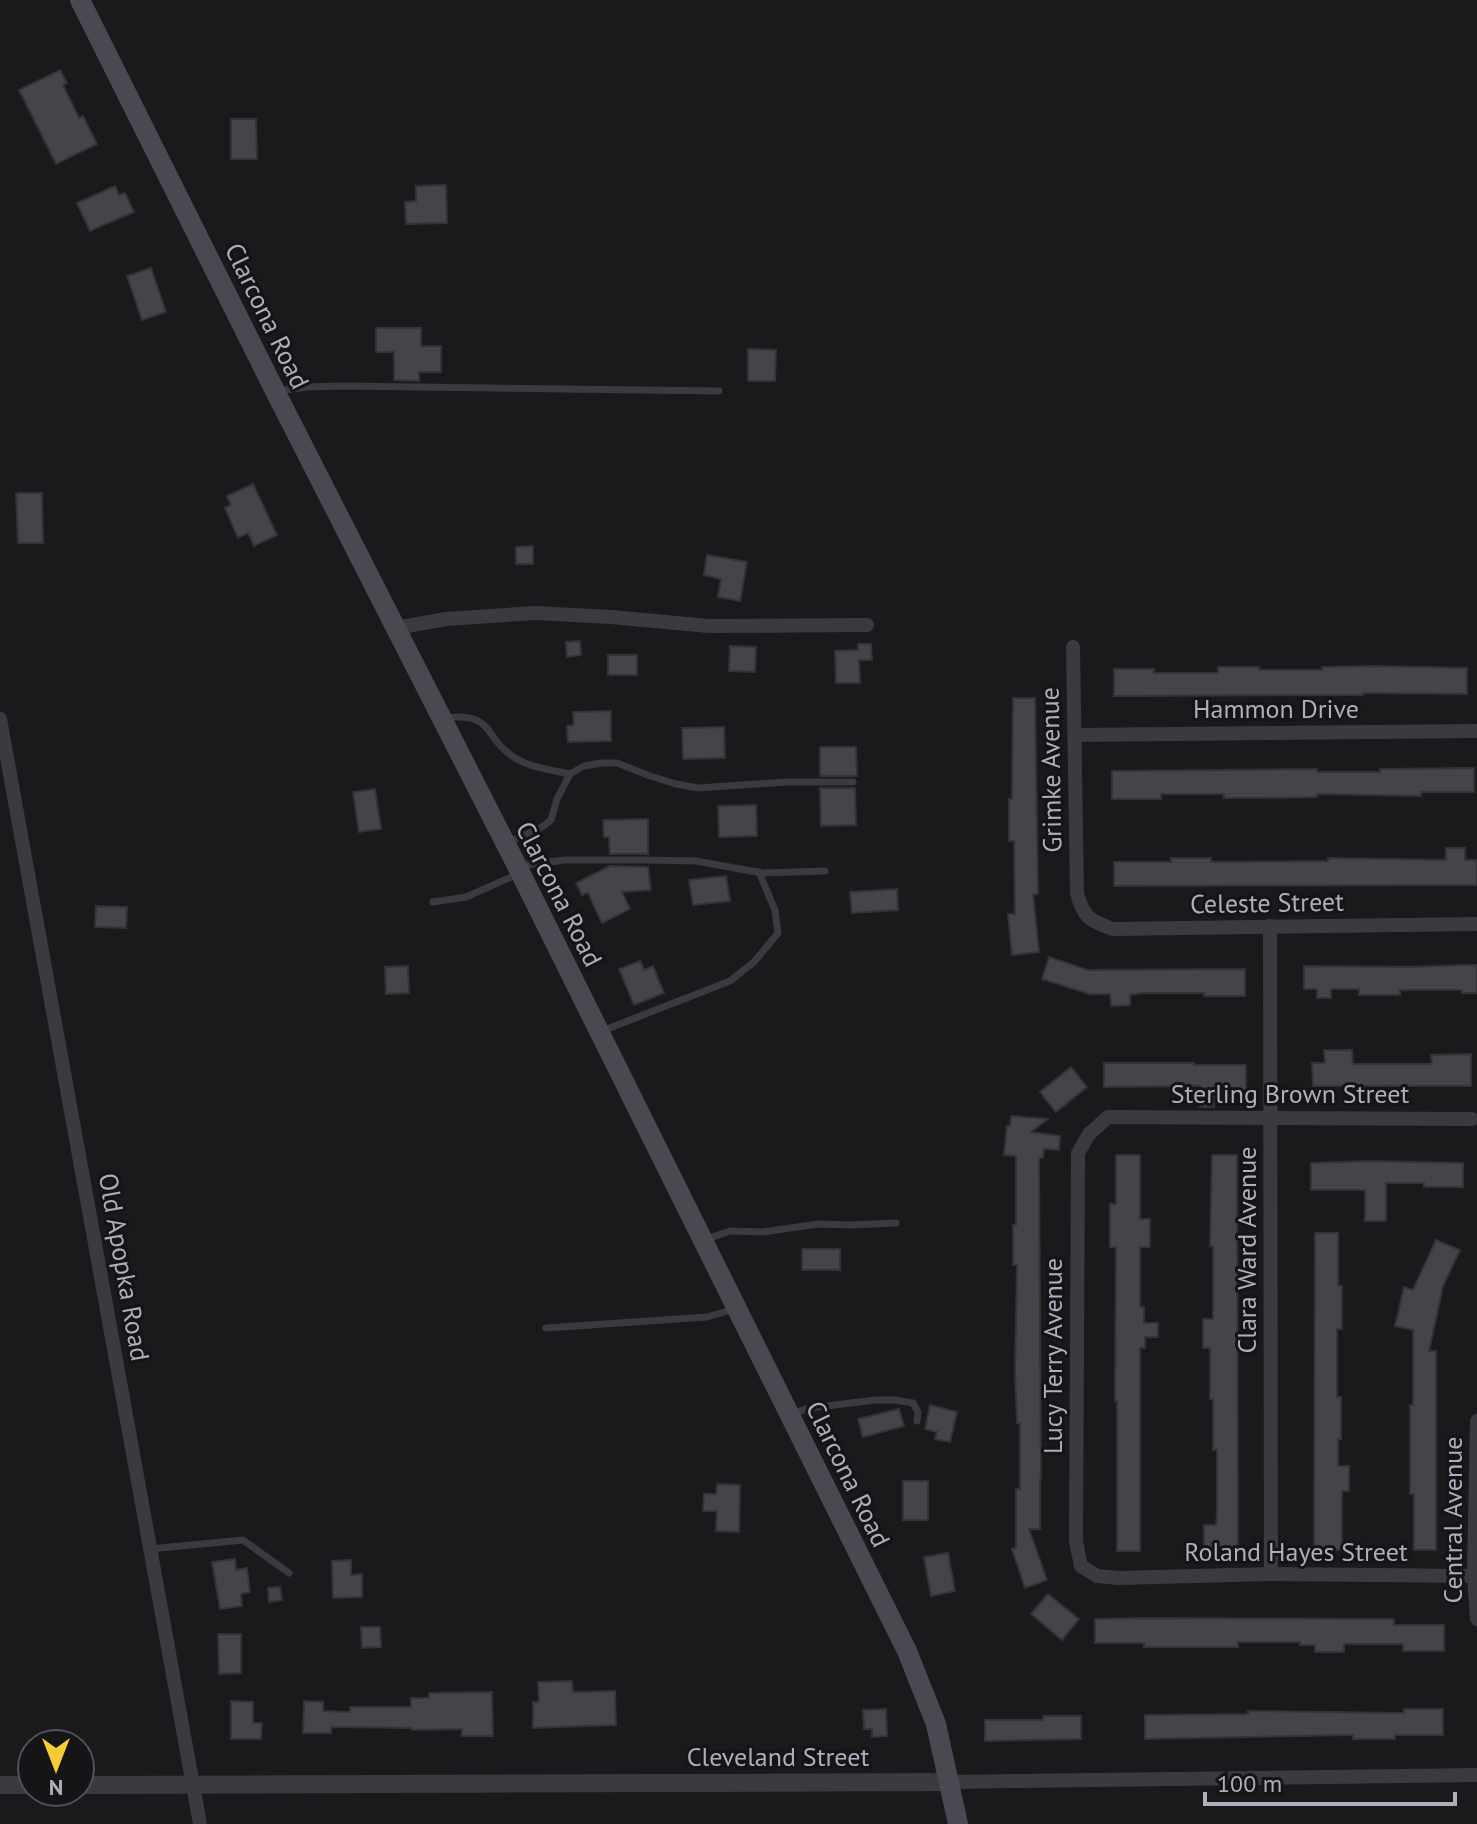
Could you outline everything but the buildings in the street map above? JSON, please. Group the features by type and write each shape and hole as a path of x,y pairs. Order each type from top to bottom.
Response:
{"main road":[{"name":"Clarcona Road","path":"80,0 519,870 907,1651 936,1724 958,1824"}],"street":[{"path":"396,628 446,619 535,613 709,626 867,625"},
{"name":"Grimke Avenue","path":"1073,647 1077,893"},
{"name":"Old Apopka Road","path":"0,719 5,773 200,1824"},
{"name":"Hammon Drive","path":"1075,735 1477,731"},
{"name":"Celeste Street","path":"1077,893 1082,910 1094,922 1113,929 1477,924"},
{"name":"Clara Ward Avenue","path":"1270,926 1271,1574"},
{"name":"Sterling Brown Street","path":"1108,1117 1472,1119"},
{"name":"Lucy Terry Avenue","path":"1108,1117 1089,1134 1078,1153 1076,1541 1081,1566 1097,1576 1118,1578"},
{"name":"Central Avenue","path":"1477,1421 1474,1576 1477,1619"},
{"name":"Roland Hayes Street","path":"1118,1578 1271,1574 1474,1576"},
{"name":"Cleveland Street","path":"96,1785 950,1782 1477,1775"}],"lane":[{"path":"275,391 343,386 719,391"},
{"path":"442,719 461,716 474,718 483,723 501,748 516,759 570,774"},
{"path":"505,844 551,820 557,799 570,774 584,766 617,763 650,776 698,788 786,782 853,782"},
{"path":"433,902 466,897 519,870 565,860 696,861 759,872 825,871"},
{"path":"600,1032 730,981 754,962 778,933 775,910 759,872"},
{"path":"704,1240 730,1231 763,1232 818,1224 896,1223"},
{"path":"546,1328 707,1317 737,1308"},
{"path":"789,1413 860,1401 895,1400 913,1403 918,1412 917,1421"},
{"path":"150,1549 243,1540 289,1573"}]}
